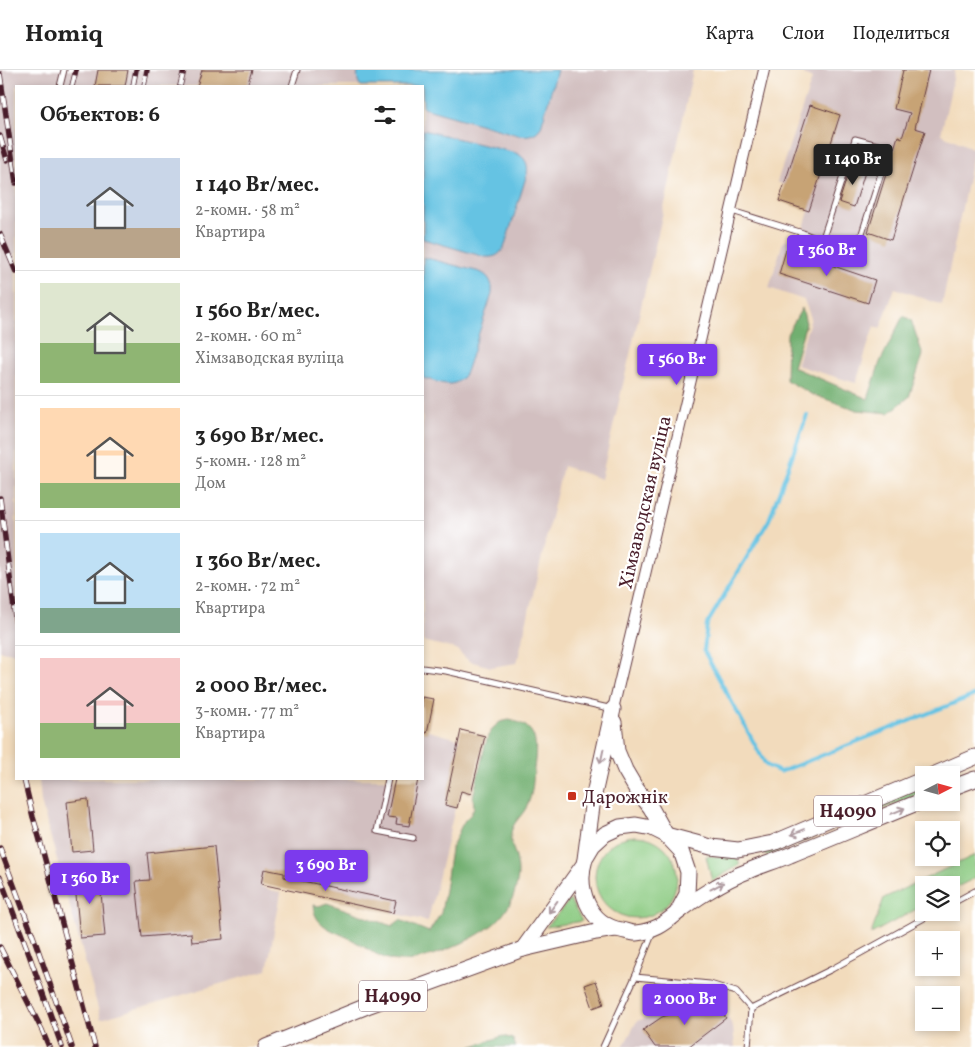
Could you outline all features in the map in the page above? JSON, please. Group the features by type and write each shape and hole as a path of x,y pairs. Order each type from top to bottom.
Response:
{"main road":[{"path":"613,708 617,751 624,770 652,808 666,835"},
{"path":"613,708 593,799 581,882 584,897 591,910 602,921 615,929"},
{"path":"954,766 975,757"},
{"path":"960,785 975,779"},
{"name":"Н4090","path":"523,949 584,863 593,845 605,834 620,827 636,825 652,828 666,835 711,847 738,850 772,842 915,783"},
{"name":"Н4090","path":"266,1047 367,1006 523,949 615,929 634,933 654,929 666,923 677,913 708,892 746,871 789,856 915,804"},
{"name":"Н4090","path":"666,835 681,851 688,872 687,894 677,913"}],"street":[{"name":"Хімзаводская вуліца","path":"613,708 764,70"}],"lane":[{"path":"60,85 64,70"},
{"path":"292,85 297,70"},
{"path":"732,211 803,232 822,241 857,249 889,148 855,139 822,241"},
{"path":"424,668 613,708"},
{"path":"388,780 377,831 413,838"},
{"path":"960,899 975,891"},
{"path":"751,1009 832,969 919,921"},
{"path":"603,1047 635,977 654,929"},
{"path":"635,977 710,984 736,992 751,1009 748,1047"}],"shaded area":[{"path":"0,70 693,70 667,195 601,479 563,466 517,663 491,667 469,661 456,649 424,641 424,85 15,85 15,653 0,651"},
{"path":"805,70 955,70 941,134 974,149 942,305 895,288 880,329 874,326 856,383 796,365 811,318 804,300 769,288 783,242 795,236 801,238 809,211 779,201 784,185 777,182 812,79 804,75"},
{"path":"424,697 434,699 428,731 459,739 461,730 485,736 471,794 461,792 457,808 455,808 428,921 261,884 262,887 281,893 267,970 101,1019 41,802 39,780 424,780"},
{"path":"716,994 733,1027 735,1047 623,1047 637,1021"}],"green space":[{"path":"802,308 806,323 793,367 868,399 880,362 903,316 911,320 923,355 909,397 889,413 857,410 811,394 786,380 787,334"},
{"path":"509,720 526,726 531,731 534,737 536,752 529,801 512,831 511,843 518,868 514,895 498,920 486,930 462,943 434,954 408,961 391,960 381,956 323,925 318,920 313,905 319,906 327,903 392,926 400,920 429,932 441,913 451,849 461,827 474,807 473,797 488,736 500,722"},
{"path":"915,789 915,796 767,856 764,853"},
{"path":"628,836 644,836 659,843 670,854 677,869 674,893 665,906 644,918 628,918 613,911 602,900 595,885 595,869 602,854 613,843"},
{"path":"975,855 975,878 960,886 960,876 931,876 952,866 960,866 960,862"},
{"path":"706,856 737,857 740,865 712,881"},
{"path":"915,883 915,910 871,934 884,898"},
{"path":"570,900 582,921 546,927"},
{"path":"503,1036 513,1039 516,1047 470,1047"}],"water":[{"path":"358,70 557,70 541,127 531,135 518,135 424,108 424,85 360,85"},
{"path":"424,130 516,153 526,161 527,174 505,245 498,255 485,257 424,239"},
{"path":"424,257 480,272 488,278 492,287 492,294 466,372 457,382 452,384 424,378"}],"building":[{"path":"98,70 128,70 125,85 95,85"},
{"path":"202,70 252,70 247,85 197,85"},
{"path":"903,70 929,70 915,128 925,131 891,240 868,232 898,136 902,138 910,113 894,109"},
{"path":"810,105 840,115 809,211 779,201"},
{"path":"851,165 866,169 854,207 839,202"},
{"path":"786,250 875,280 868,303 779,274"},
{"path":"424,697 434,699 427,733 424,732"},
{"path":"461,730 485,736 471,794 461,791 457,808 445,805"},
{"path":"395,780 418,780 409,826 396,824 397,818 387,817"},
{"path":"88,799 93,850 72,852 67,802"},
{"path":"214,846 223,939 192,942 191,933 142,937 136,881 150,880 147,853"},
{"path":"264,869 284,873 284,877 396,901 393,913 261,884"},
{"path":"99,871 105,936 80,938 74,874"},
{"path":"596,981 604,1004 593,1008 585,985"},
{"path":"713,999 726,1018 688,1047 655,1047 643,1030 662,1017"}],"waterway":[{"path":"807,415 769,520 707,624 704,651 766,765 780,772 975,695"}],"railway":[{"path":"72,85 76,70"},
{"path":"133,85 136,70"},
{"path":"144,85 147,70"},
{"path":"180,85 184,70"},
{"path":"0,74 15,176"},
{"path":"0,136 7,160"},
{"path":"0,234 15,270"},
{"path":"0,498 15,617"},
{"path":"24,780 95,1047"},
{"path":"0,848 72,1047"},
{"path":"0,877 62,1047"},
{"path":"0,947 49,1047"}],"place":[{"name":"Дарожнік","path":"572,796"}]}
